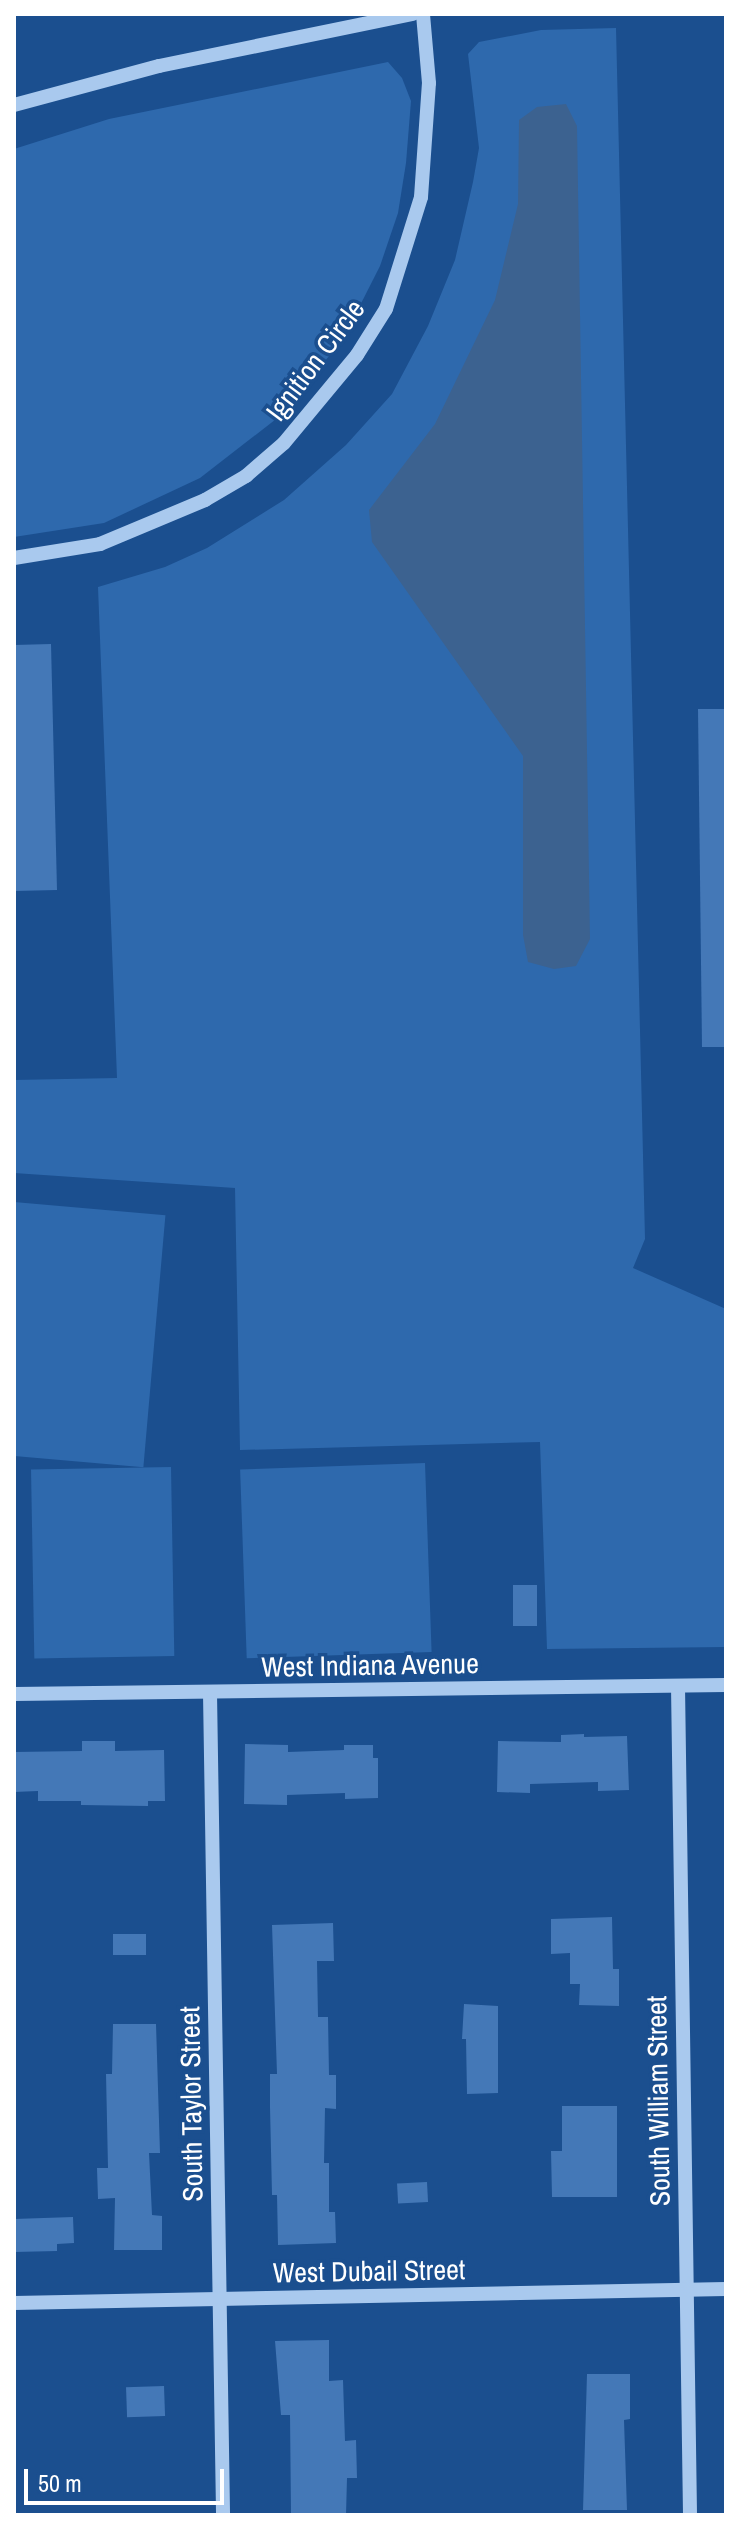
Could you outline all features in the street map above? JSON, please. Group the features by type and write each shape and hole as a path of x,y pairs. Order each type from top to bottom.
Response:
{"street":[{"path":"14,105 159,66 413,14"},
{"name":"Ignition Circle","path":"14,558 100,544 121,537 205,500 246,476 284,443 357,355 386,309 421,197 429,83 423,14"},
{"name":"West Indiana Avenue","path":"14,1694 726,1685"},
{"name":"South William Street","path":"678,1686 690,2515"},
{"name":"South Taylor Street","path":"210,1693 223,2515"},
{"name":"West Dubail Street","path":"14,2303 726,2289"}],"shaded area":[{"path":"616,28 645,1239 633,1268 726,1309 726,1647 547,1649 540,1442 240,1450 235,1188 14,1173 14,1080 117,1078 98,587 165,567 207,548 284,500 346,445 392,394 428,326 455,260 479,148 468,54 479,42 541,30"},
{"path":"388,62 402,78 411,101 398,213 380,266 343,339 280,416 200,478 104,523 14,537 14,149 109,119"},
{"path":"566,104 577,126 590,939 576,966 554,969 528,962 523,935 523,756 372,542 369,510 435,424 495,300 518,204 519,120 537,107"},
{"path":"14,1202 165,1215 143,1467 14,1456"},
{"path":"425,1463 432,1652 247,1658 240,1469"},
{"path":"171,1467 174,1656 34,1658 31,1469"}],"building":[{"path":"51,644 57,890 14,891 14,645"},
{"path":"698,709 726,709 726,1047 702,1047"},
{"path":"513,1585 537,1585 537,1626 513,1626"},
{"path":"584,1734 584,1737 627,1736 629,1790 598,1791 598,1782 530,1784 530,1793 497,1792 498,1741 561,1742 561,1735"},
{"path":"82,1741 115,1741 115,1751 164,1750 165,1801 148,1801 148,1806 81,1805 81,1801 38,1801 38,1791 14,1792 14,1752 82,1751"},
{"path":"245,1744 288,1745 288,1752 344,1750 344,1745 373,1745 373,1758 378,1758 378,1798 345,1799 345,1793 287,1795 287,1805 244,1804"},
{"path":"612,1917 613,1969 619,1969 619,2006 579,2005 580,1984 570,1984 570,1953 551,1954 551,1919"},
{"path":"333,1923 334,1961 317,1961 318,2017 328,2017 329,2075 336,2075 336,2109 325,2108 324,2163 329,2163 329,2212 335,2212 336,2243 278,2245 277,2195 272,2195 270,2107 270,2074 277,2074 272,1925"},
{"path":"113,1934 146,1934 146,1955 113,1955"},
{"path":"464,2004 498,2006 498,2093 467,2094 466,2039 462,2039"},
{"path":"113,2024 156,2024 160,2153 149,2153 152,2215 162,2216 162,2250 114,2250 115,2198 98,2199 97,2168 108,2168 106,2074 112,2074"},
{"path":"562,2106 617,2106 617,2197 552,2197 551,2151 562,2151"},
{"path":"427,2182 428,2202 398,2204 397,2184"},
{"path":"73,2217 74,2243 57,2244 57,2251 14,2252 14,2219"},
{"path":"329,2340 329,2381 343,2380 345,2441 356,2440 357,2478 347,2478 346,2515 291,2515 290,2415 281,2415 275,2341"},
{"path":"587,2374 630,2374 630,2419 624,2420 627,2510 583,2510"},
{"path":"164,2386 165,2416 127,2417 126,2387"}]}
